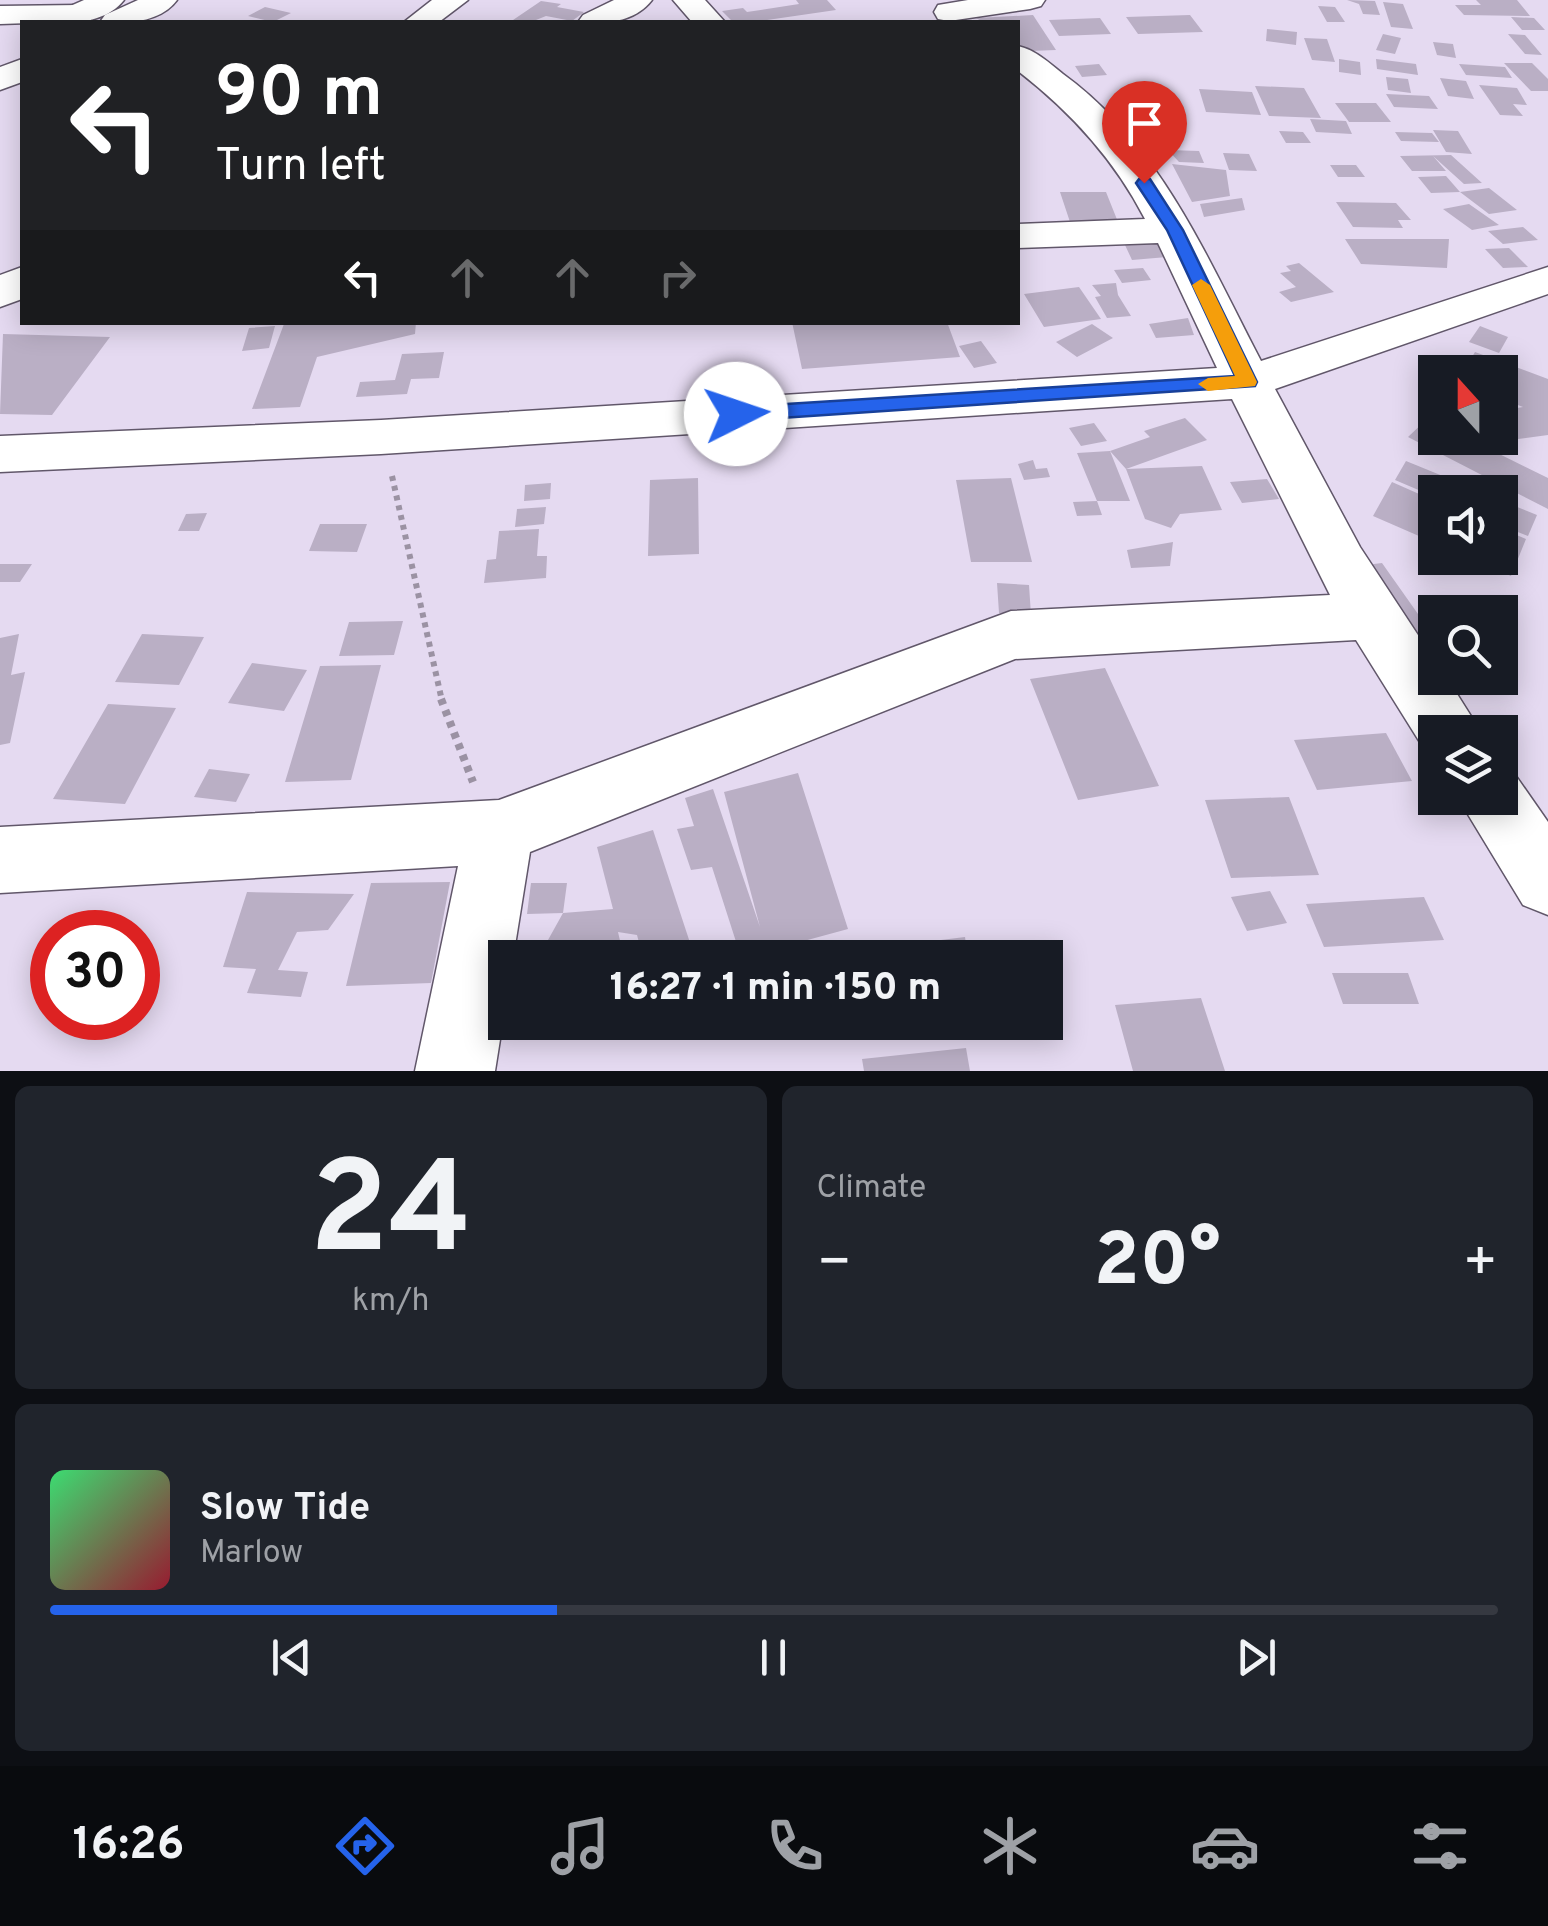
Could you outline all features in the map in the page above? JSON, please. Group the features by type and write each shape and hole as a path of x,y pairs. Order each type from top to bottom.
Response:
{"street":[{"path":"0,15 70,18 108,0"},
{"path":"120,20 162,0"},
{"path":"422,20 453,0"},
{"path":"598,20 638,0"},
{"path":"688,0 707,20"},
{"path":"949,11 1030,0"},
{"path":"1020,58 1087,110 1129,160 1175,230 1248,382 1372,616 1438,715"},
{"path":"1020,236 1175,230"},
{"path":"0,454 382,436 1248,382 1548,280"},
{"path":"0,860 498,832 1011,636 1372,616"},
{"path":"1503,815 1548,881"},
{"path":"455,1071 498,832"}],"path":[{"path":"382,436 407,531 429,667 452,741 498,832"}],"building":[{"path":"796,0 827,0 836,10 767,20 731,20 722,11 743,8 747,12 799,4"},
{"path":"1347,0 1375,1 1380,15 1363,14 1359,4"},
{"path":"1476,0 1517,0 1530,16 1464,15 1455,5 1481,5"},
{"path":"541,1 584,12 573,20 546,16 513,20"},
{"path":"1383,2 1403,4 1413,29 1391,27"},
{"path":"1318,6 1335,7 1345,22 1327,22"},
{"path":"265,7 291,13 277,20 248,16"},
{"path":"1033,15 1056,50 1030,51 1020,45 1020,20 976,18"},
{"path":"1190,15 1203,32 1138,34 1126,17"},
{"path":"1511,17 1534,18 1545,30 1522,30"},
{"path":"1100,18 1111,34 1059,36 1049,20"},
{"path":"1267,29 1297,32 1296,45 1266,41"},
{"path":"1383,34 1401,38 1395,54 1376,50"},
{"path":"1508,34 1525,35 1542,55 1525,54"},
{"path":"1304,38 1327,39 1335,62 1312,60"},
{"path":"1433,42 1453,44 1456,58 1437,55"},
{"path":"1339,59 1360,62 1361,75 1339,72"},
{"path":"1376,59 1416,64 1418,75 1377,69"},
{"path":"1504,63 1532,63 1548,79 1548,91 1531,91"},
{"path":"1099,64 1107,75 1082,77 1075,66"},
{"path":"1459,64 1505,67 1512,78 1466,75"},
{"path":"1386,77 1408,79 1411,93 1388,90"},
{"path":"1440,78 1466,81 1474,99 1448,96"},
{"path":"1479,85 1517,88 1527,105 1513,104 1523,116 1500,115"},
{"path":"1255,86 1304,88 1321,118 1269,116"},
{"path":"1199,89 1252,92 1261,115 1206,112"},
{"path":"1386,94 1429,96 1438,109 1394,107"},
{"path":"1335,103 1376,103 1391,122 1349,122"},
{"path":"1310,119 1346,121 1352,134 1316,132"},
{"path":"1433,130 1458,131 1472,154 1446,152"},
{"path":"1279,131 1303,132 1311,143 1286,143"},
{"path":"1395,132 1432,133 1439,142 1401,141"},
{"path":"1168,150 1199,151 1204,163 1179,162"},
{"path":"1223,153 1249,154 1257,171 1229,170"},
{"path":"1451,155 1482,183 1464,184 1433,156 1446,171 1412,171 1400,156"},
{"path":"1172,164 1226,170 1230,196 1192,202"},
{"path":"1330,165 1356,165 1365,177 1338,177"},
{"path":"1446,176 1460,192 1431,193 1418,177"},
{"path":"1489,188 1517,210 1489,214 1460,192"},
{"path":"1060,192 1106,192 1118,222 1070,222"},
{"path":"1242,198 1245,210 1204,217 1200,204"},
{"path":"1336,202 1396,203 1411,220 1398,220 1403,228 1353,227"},
{"path":"1469,204 1499,225 1472,230 1443,209"},
{"path":"1523,227 1538,240 1503,244 1488,231"},
{"path":"1345,239 1449,239 1447,268 1361,264"},
{"path":"1159,242 1167,257 1132,260 1125,245"},
{"path":"1509,248 1528,267 1503,268 1485,249"},
{"path":"1299,263 1334,292 1291,302 1279,292 1296,287 1280,273 1291,271 1286,266"},
{"path":"1143,268 1151,280 1122,283 1114,270"},
{"path":"1116,283 1118,295 1131,316 1107,318 1095,297 1101,296 1092,285"},
{"path":"1079,287 1101,319 1044,327 1024,294"},
{"path":"1188,318 1194,335 1156,338 1149,324"},
{"path":"1092,324 1113,338 1077,357 1056,342"},
{"path":"284,325 416,325 415,334 317,357 300,407 252,409"},
{"path":"793,325 948,325 960,357 802,369"},
{"path":"275,326 269,348 242,351 249,328"},
{"path":"1480,326 1508,337 1499,353 1469,342"},
{"path":"3,334 110,337 52,415 0,414"},
{"path":"981,341 997,363 974,368 959,346"},
{"path":"444,352 439,378 411,379 407,394 356,397 360,382 395,380 402,354"},
{"path":"1518,368 1548,379 1548,435 1518,439 1518,408 1523,407 1518,405"},
{"path":"1185,418 1207,440 1126,469 1110,451 1150,437 1144,431"},
{"path":"1094,423 1107,441 1081,446 1069,428"},
{"path":"1418,428 1418,442 1408,437"},
{"path":"1110,451 1130,501 1097,501 1077,453"},
{"path":"1443,455 1501,455 1548,478 1548,509 1518,494 1518,475 1482,475"},
{"path":"1033,460 1036,469 1047,468 1050,477 1024,480 1018,464"},
{"path":"1406,461 1440,475 1418,475 1418,490 1395,480"},
{"path":"1202,466 1222,510 1180,514 1171,528 1145,519 1126,469"},
{"path":"698,478 699,554 648,556 650,480"},
{"path":"1011,478 1032,562 971,562 956,480"},
{"path":"1267,479 1279,499 1242,503 1230,482"},
{"path":"1392,482 1418,493 1418,536 1373,516"},
{"path":"551,483 550,499 524,501 525,485"},
{"path":"1097,501 1102,515 1077,516 1073,502"},
{"path":"546,507 544,524 515,527 517,509"},
{"path":"1518,507 1537,515 1528,536 1518,532"},
{"path":"207,513 199,531 178,531 186,514"},
{"path":"320,524 367,524 357,552 309,551"},
{"path":"539,529 537,556 547,556 546,578 484,583 487,560 496,559 499,531"},
{"path":"1518,536 1526,539 1518,559"},
{"path":"1173,542 1170,566 1131,568 1127,550"},
{"path":"1382,563 1418,614 1418,632 1403,634 1358,566"},
{"path":"0,564 32,564 20,582 0,582"},
{"path":"997,583 1029,585 1031,615 999,613"},
{"path":"403,621 394,655 339,656 349,622"},
{"path":"19,634 11,675 25,672 10,743 0,745 0,638"},
{"path":"142,634 204,637 179,685 115,682"},
{"path":"252,663 307,670 284,711 228,703"},
{"path":"381,665 351,780 285,782 320,666"},
{"path":"1105,668 1159,786 1078,800 1030,679"},
{"path":"108,704 176,708 125,804 53,799"},
{"path":"1386,733 1412,781 1317,790 1294,740"},
{"path":"209,769 250,774 236,802 194,797"},
{"path":"798,773 848,929 808,940 735,940 712,867 691,870 677,829 694,826 685,798 713,789 760,927 724,792"},
{"path":"1289,797 1319,875 1231,878 1205,800"},
{"path":"653,830 689,940 638,940 637,935 618,932 620,940 548,940 563,913 613,909 597,847"},
{"path":"450,882 431,983 346,986 371,883"},
{"path":"531,883 567,883 563,913 527,914"},
{"path":"1270,891 1287,923 1247,931 1231,897"},
{"path":"247,892 354,894 328,930 297,932 278,970 308,972 301,997 247,993 256,969 223,967"},
{"path":"1424,897 1444,940 1324,947 1306,904"},
{"path":"1332,973 1408,973 1419,1004 1343,1004"},
{"path":"1201,998 1225,1071 1133,1071 1115,1005"},
{"path":"966,1048 970,1071 864,1071 862,1059"}],"slow traffic":[{"path":"1201,285 1248,382 1208,384"}],"route":[{"path":"736,414 1248,382 1175,230 1144,183"}]}
